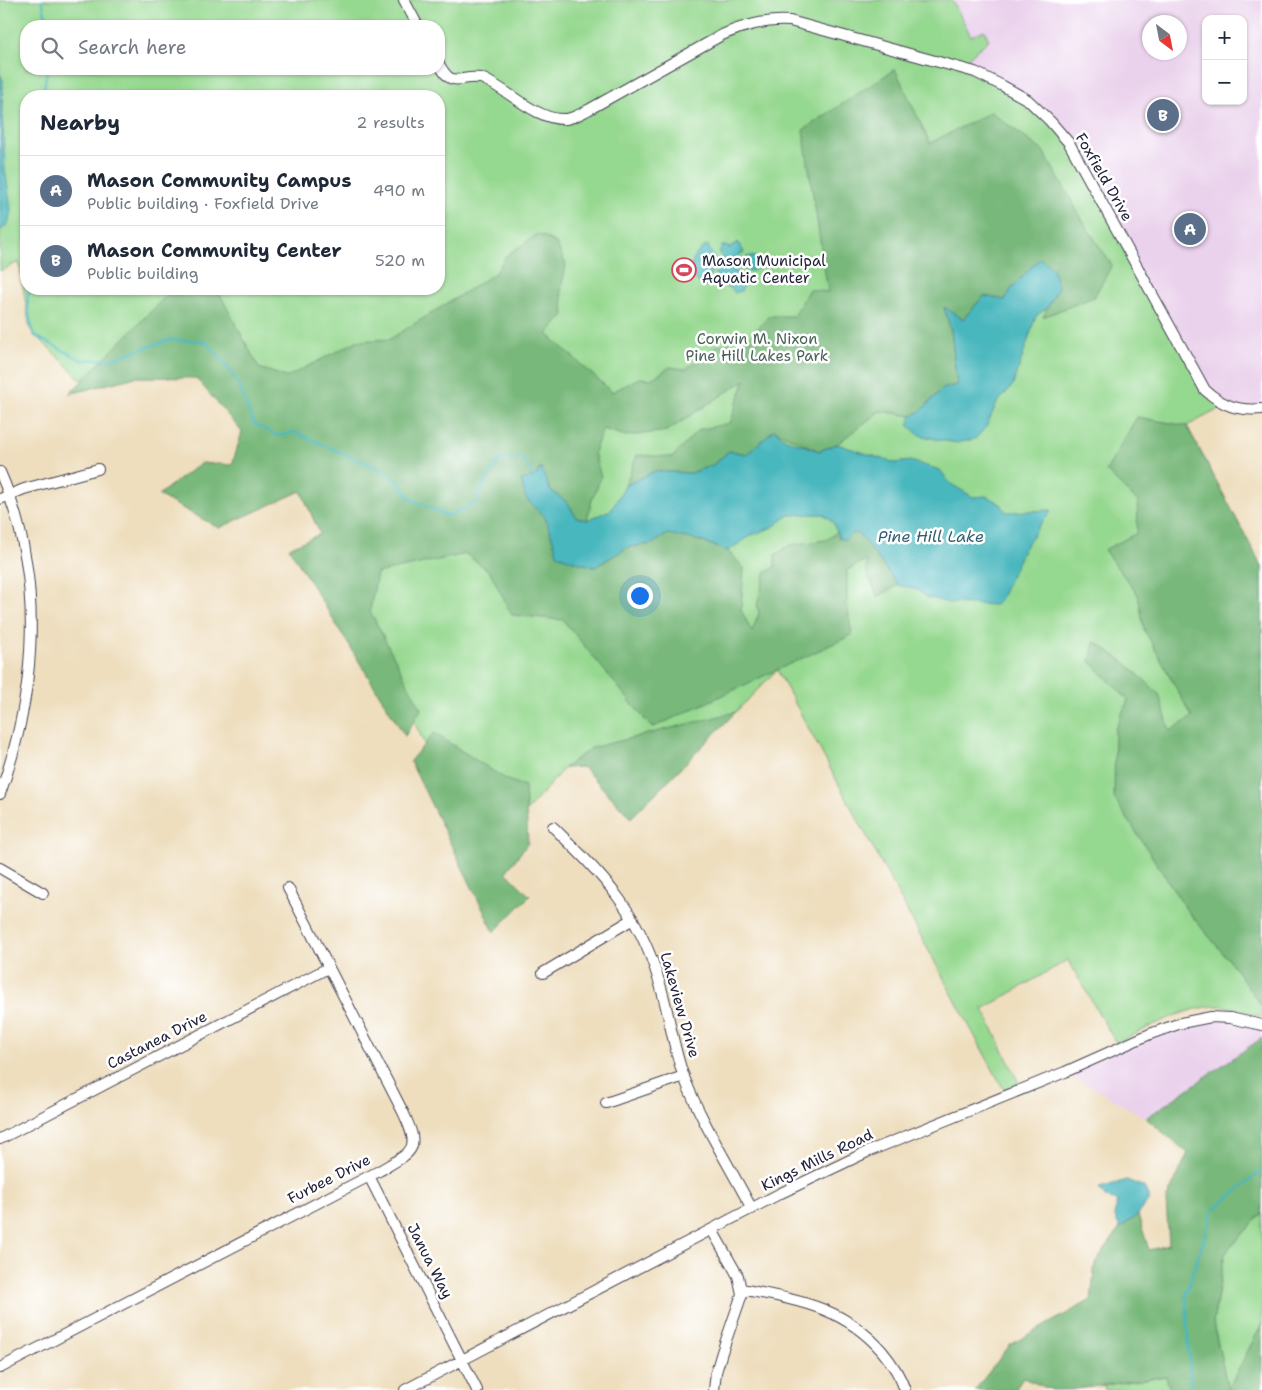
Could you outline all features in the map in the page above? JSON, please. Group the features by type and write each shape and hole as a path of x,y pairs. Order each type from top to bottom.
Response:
{"street":[{"path":"404,0 415,20"},
{"name":"Foxfield Drive","path":"445,73 448,78 454,80 473,77 480,78 546,115 565,119 577,116 732,31 781,20 975,72 1028,100 1058,129 1069,143 1205,390 1228,405 1244,410 1262,409"},
{"path":"4,497 98,469"},
{"path":"0,472 4,497 20,533 28,573 30,607 29,675 21,726 0,794"},
{"name":"Lakeview Drive","path":"553,827 610,885 633,919 653,961 684,1076 699,1111 752,1209"},
{"path":"0,868 43,893"},
{"name":"Furbee Drive","path":"0,1368 403,1158 411,1148 413,1136 403,1112 288,888"},
{"path":"543,973 633,919"},
{"name":"Castanea Drive","path":"0,1139 328,968"},
{"name":"Kings Mills Road","path":"405,1390 752,1209 867,1152 1181,1022 1211,1016 1262,1025"},
{"path":"606,1103 684,1076"},
{"name":"Janua Way","path":"369,1176 477,1390"},
{"path":"712,1230 738,1276 742,1289 740,1301 720,1358 714,1390"},
{"path":"742,1289 803,1302 846,1320 863,1332 891,1362 899,1374 905,1390"}],"shaded area":[{"path":"786,0 1262,0 1262,409 1227,405"},
{"path":"1199,1018 1262,1025 1262,1038 1146,1118 1065,1072"}],"green space":[{"name":"Corwin M. Nixon Pine Hill Lakes Park","path":"0,0 952,0 971,36 984,30 989,40 972,54 961,68 1028,100 1069,143 1195,374 1227,405 1187,426 1262,567 1262,1017 1225,1006 1207,1007 1167,1019 1116,1043 1068,960 983,1009 1019,1083 1004,1090 777,670 631,818 583,767 564,768 478,862 266,395 246,360 80,379 30,329 24,295 445,295 445,90 20,90 20,268 19,262 0,271"},
{"path":"895,69 930,143 991,112 1043,151 1086,226 1112,265 1094,297 1043,317 1056,291 1040,258 1012,288 1005,300 984,296 963,319 944,308 951,330 957,385 942,389 922,410 912,416 880,411 837,444 819,451 774,430 747,454 729,451 713,465 691,473 655,471 625,486 637,455 673,457 698,430 730,423 745,380 667,431 626,436 603,429 594,452 601,477 587,520 576,517 568,503 550,490 540,468 526,499 545,516 558,555 595,567 628,547 652,544 668,533 701,541 728,551 744,568 741,610 752,632 759,613 757,606 765,573 775,567 775,555 790,545 826,540 837,532 839,538 852,533 859,533 898,585 878,597 867,573 866,560 847,570 847,604 852,635 652,728 563,620 512,615 490,572 466,554 377,573 370,611 421,709 405,736 289,548 320,534 301,491 219,528 158,495 201,463 232,465 242,432 196,378 136,377 69,394 167,295 220,295 259,368 287,377 357,341 390,339 494,274 507,255 538,234 556,243 566,265 561,289 564,315 547,334 612,392 639,378 651,379 670,367 686,369 716,346 746,341 769,316 794,316 809,289 828,292 803,130"},
{"path":"1137,417 1187,426 1262,567 1262,1005 1232,964 1186,909 1114,798 1115,729 1128,700 1090,661 1094,641 1126,663 1159,694 1170,731 1192,717 1144,629 1138,595 1104,550 1137,533 1138,502 1106,471"},
{"path":"736,712 631,818 583,767 564,768 591,748"},
{"path":"434,733 507,780 525,786 528,843 506,872 530,896 494,932 410,761"},
{"path":"1262,1038 1262,1213 1225,1253 1213,1323 1228,1389 1262,1324 1262,1390 1170,1390 1166,1376 1071,1390 1052,1390 1023,1378 1015,1390 975,1390 1010,1345 1091,1300 1095,1263 1120,1228 1138,1215 1149,1250 1169,1245 1166,1200 1188,1153 1146,1118"},
{"path":"1262,1213 1262,1324 1228,1390 1213,1323 1225,1253"},
{"path":"1167,1376 1170,1390 1105,1390 1104,1385"}],"water":[{"path":"0,74 3,80 2,110 5,168 11,210 8,224 0,231"},
{"path":"738,242 744,252 736,257 741,259 750,256 755,257 759,264 754,270 749,271 741,268 735,270 745,278 746,282 741,291 735,293 729,287 714,284 713,279 717,270 715,269 712,271 705,287 694,277 692,271 693,259 708,245 717,260 723,266 732,270 733,266 725,261 719,253 722,246 730,248"},
{"path":"1040,258 1053,269 1058,288 1048,307 1036,316 1013,385 997,403 986,427 975,439 957,443 919,435 908,425 912,416 922,410 942,389 957,385 951,330 944,307 963,319 984,296 1005,300 1012,288"},
{"name":"Pine Hill Lake","path":"774,430 786,439 819,451 837,444 895,463 910,461 940,470 951,484 973,497 986,496 1001,504 1006,512 1051,510 1023,550 1000,600 995,605 949,603 926,597 918,590 898,585 859,534 852,533 845,540 839,538 833,522 823,514 789,515 773,527 752,535 728,551 701,541 668,534 652,544 628,547 595,567 577,562 558,555 545,517 526,499 521,480 535,477 541,468 550,490 568,503 576,517 587,520 611,510 625,486 655,471 691,473 713,465 729,451 747,454"},
{"path":"1127,1180 1144,1187 1150,1199 1138,1215 1120,1228 1114,1215 1118,1201 1106,1198 1099,1188"}],"waterway":[{"path":"42,0 47,20"},
{"path":"44,90 46,75"},
{"path":"28,295 30,319 35,336 82,360 111,359 169,340 204,341 216,352 238,383 254,424 278,436 294,432 379,469 397,480 411,499 448,516 477,502 481,489 499,460 522,458 535,478"},
{"path":"1191,1390 1186,1295 1213,1210 1262,1171"}],"place":[{"name":"Mason Community Center","path":"1163,115"},
{"name":"Mason Community Campus","path":"1190,229"},
{"name":"Mason Municipal Aquatic Center","path":"684,270"}]}
